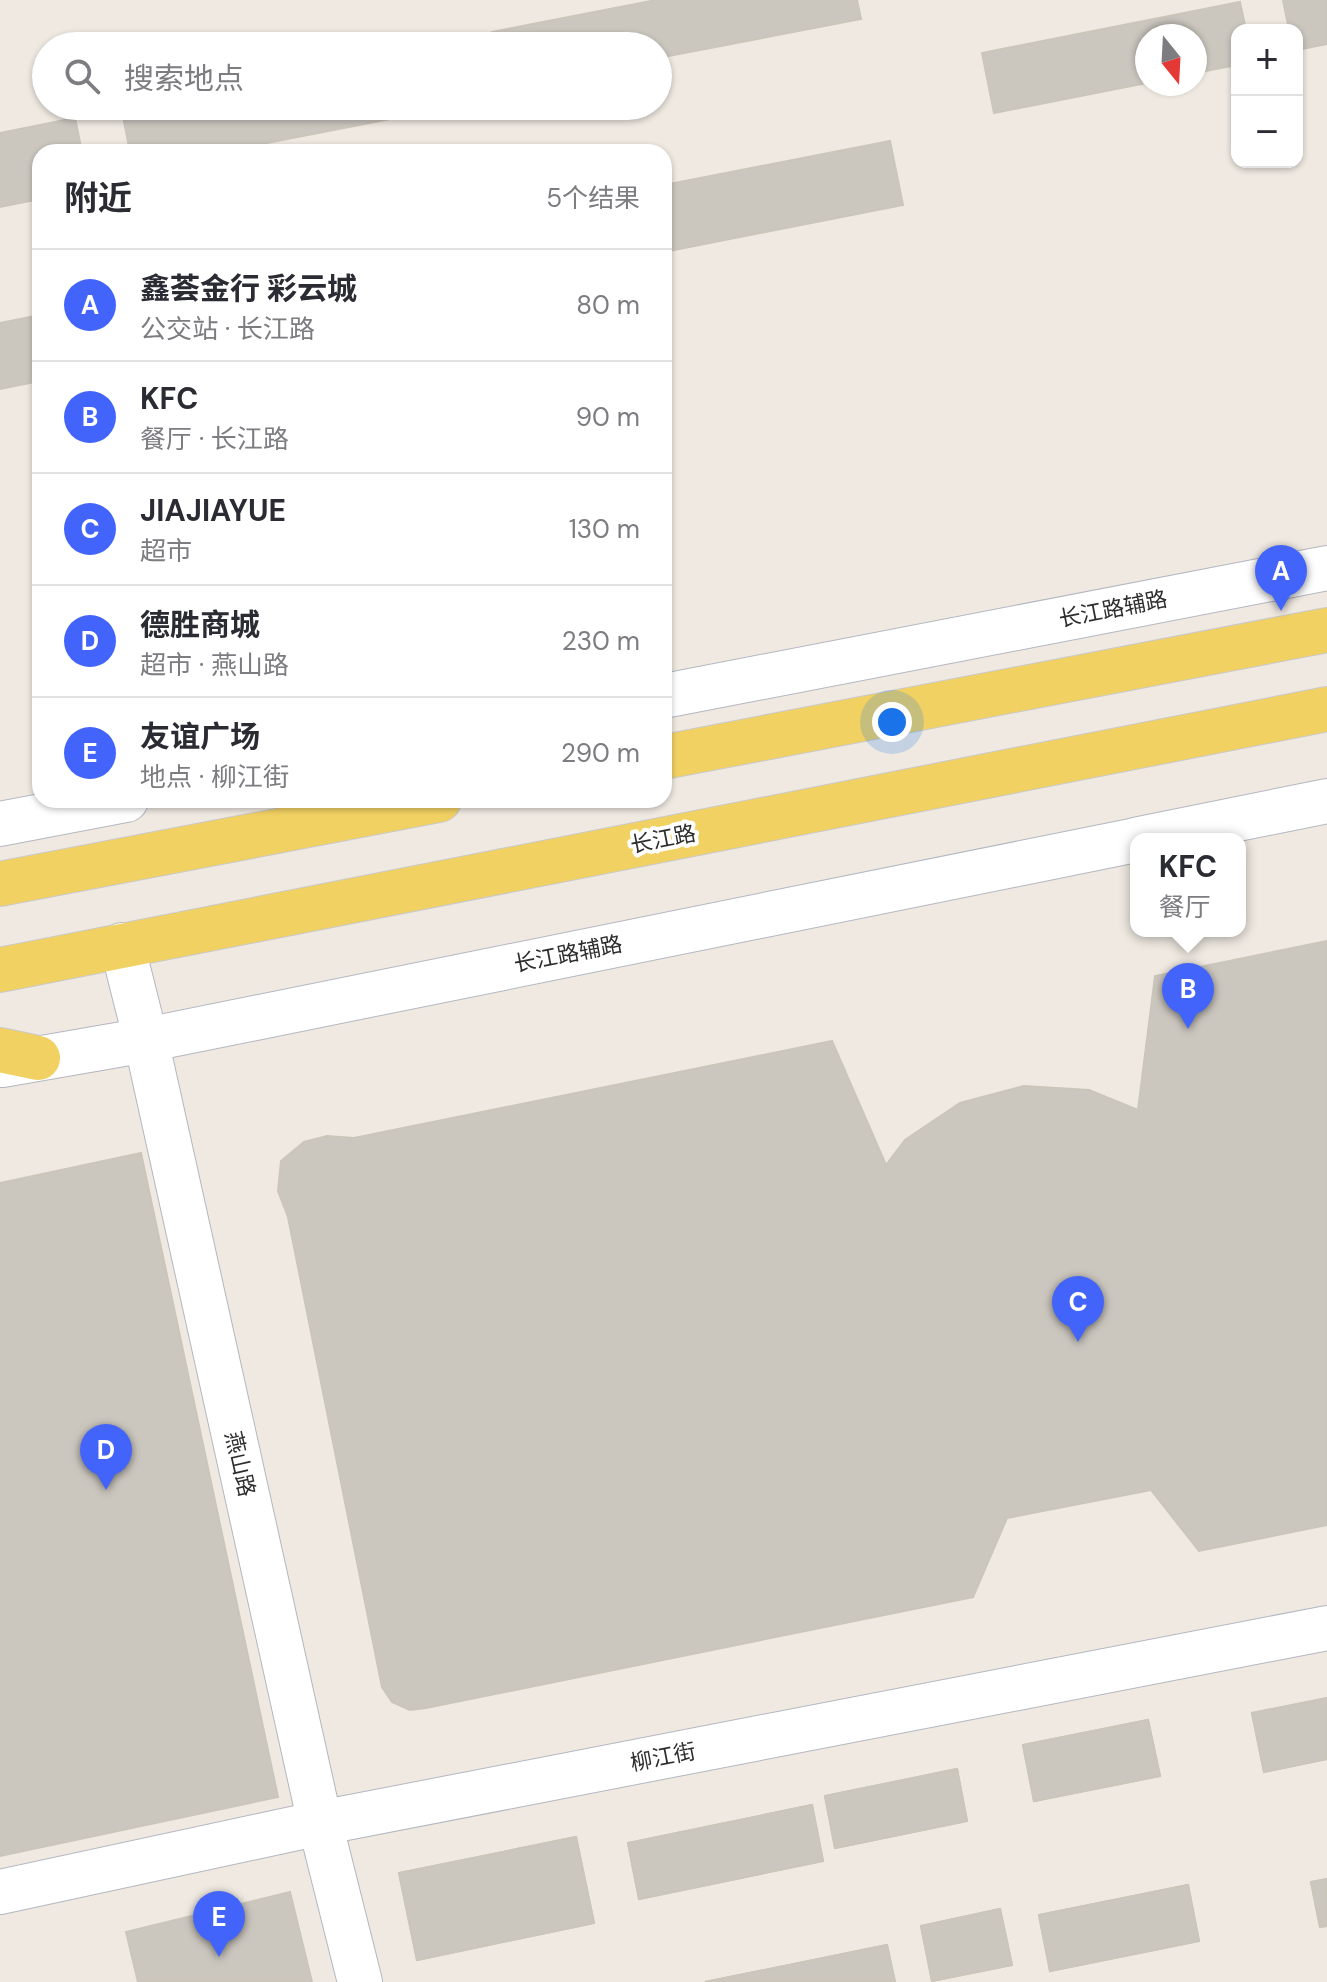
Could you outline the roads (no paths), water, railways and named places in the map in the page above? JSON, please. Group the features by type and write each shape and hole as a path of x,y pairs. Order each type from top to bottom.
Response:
{"main road":[{"path":"672,755 1327,630"},
{"name":"长江路","path":"0,970 1327,709"},
{"path":"0,884 397,808"}],"street":[{"name":"长江路辅路","path":"672,694 1327,568"},
{"name":"长江路辅路","path":"1167,833 1327,801"},
{"path":"0,824 84,808"},
{"name":"长江路辅路","path":"13,1058 146,1040 1130,840"},
{"name":"燕山路","path":"122,945 146,1040 320,1823 360,1982"},
{"name":"柳江街","path":"0,1892 320,1823 1327,1628"}],"place":[{"name":"鑫荟金行 彩云城","path":"1281,611"},
{"name":"KFC","path":"1188,1029"},
{"name":"JIAJIAYUE","path":"1078,1342"},
{"name":"德胜商城","path":"106,1490"},
{"name":"友谊广场","path":"219,1957"}]}
